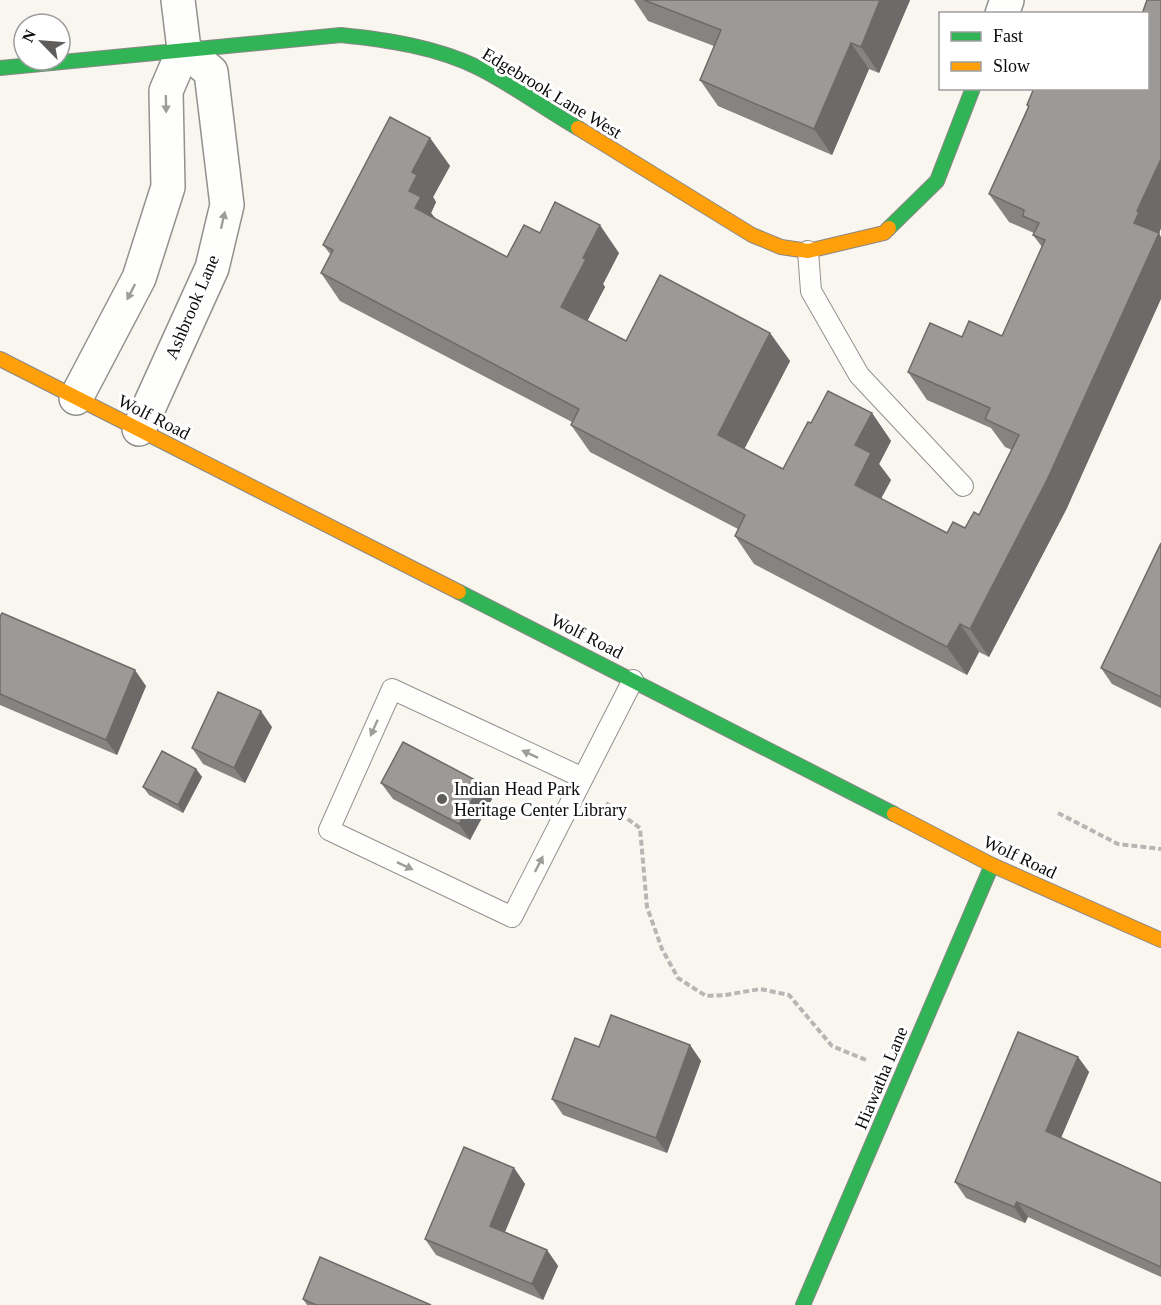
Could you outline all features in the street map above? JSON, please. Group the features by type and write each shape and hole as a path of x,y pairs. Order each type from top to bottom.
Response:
{"street":[{"path":"76,398 139,278 168,187 166,91 184,49 178,0"},
{"name":"Edgebrook Lane West","path":"0,68 341,35 391,40 429,49 479,68 752,235 781,247 808,251 884,233 937,181 972,90"},
{"name":"Ashbrook Lane","path":"139,429 212,268 227,205 211,72 184,49"},
{"name":"Wolf Road","path":"0,359 992,865 1161,940"},
{"name":"Hiawatha Lane","path":"803,1305 992,865"}],"lane":[{"path":"808,251 811,291 859,375 963,486"},
{"path":"583,778 392,689 329,830 512,916 583,778 633,680"}],"path":[{"path":"583,778 598,797 640,828 646,907 662,949 678,978 706,996 760,988 789,995 832,1046 902,1075"},
{"path":"1058,813 1118,844 1161,849"}],"building":[{"path":"644,0 880,0 861,47 851,43 814,129 700,80 721,30"},
{"path":"1147,0 1161,0 1161,159 1137,211 1139,212 1134,223 1159,233 1047,480 970,629 960,624 947,647 735,536 745,515 571,425 579,409 321,273 333,250 323,245 390,117 430,138 412,172 417,175 409,191 421,197 415,208 507,257 524,225 540,233 555,202 600,225 583,258 586,259 561,307 626,341 660,275 770,333 718,435 783,469 808,422 811,423 828,391 872,413 855,445 871,453 855,485 947,533 953,522 965,528 974,512 979,515 1019,435 985,419 990,408 908,372 930,323 962,337 969,321 1002,336 1045,240 1033,235 1039,223 1023,216 1024,210 989,194 1029,106 1027,105 1033,90 1149,90 1149,12 1143,12"},
{"path":"1161,543 1161,697 1101,668"},
{"path":"2,613 135,670 106,740 0,694 0,617"},
{"path":"218,692 261,711 234,768 192,748"},
{"name":"Indian Head Park Heritage Center Library","path":"403,742 481,783 459,824 381,783"},
{"path":"162,751 196,769 178,805 143,787"},
{"path":"611,1015 690,1045 656,1138 552,1099 575,1038 599,1047"},
{"path":"1018,1032 1078,1057 1046,1131 1161,1183 1161,1267 1017,1202 1014,1207 955,1182"},
{"path":"464,1147 514,1168 490,1226 547,1250 532,1284 425,1239"},
{"path":"320,1257 431,1305 316,1305 303,1299"}],"traffic: fast":[{"path":"0,68 341,35 412,46 463,61 504,82 578,128"},
{"path":"889,228 937,181 972,90"},
{"path":"459,592 894,814"},
{"path":"803,1305 992,865"}],"traffic: slow":[{"path":"578,128 752,235 781,247 808,251 884,233 889,228"},
{"path":"0,359 459,592"},
{"path":"894,814 992,865 1161,940"}],"place":[{"name":"Indian Head Park Heritage Center Library","path":"442,799"}]}
